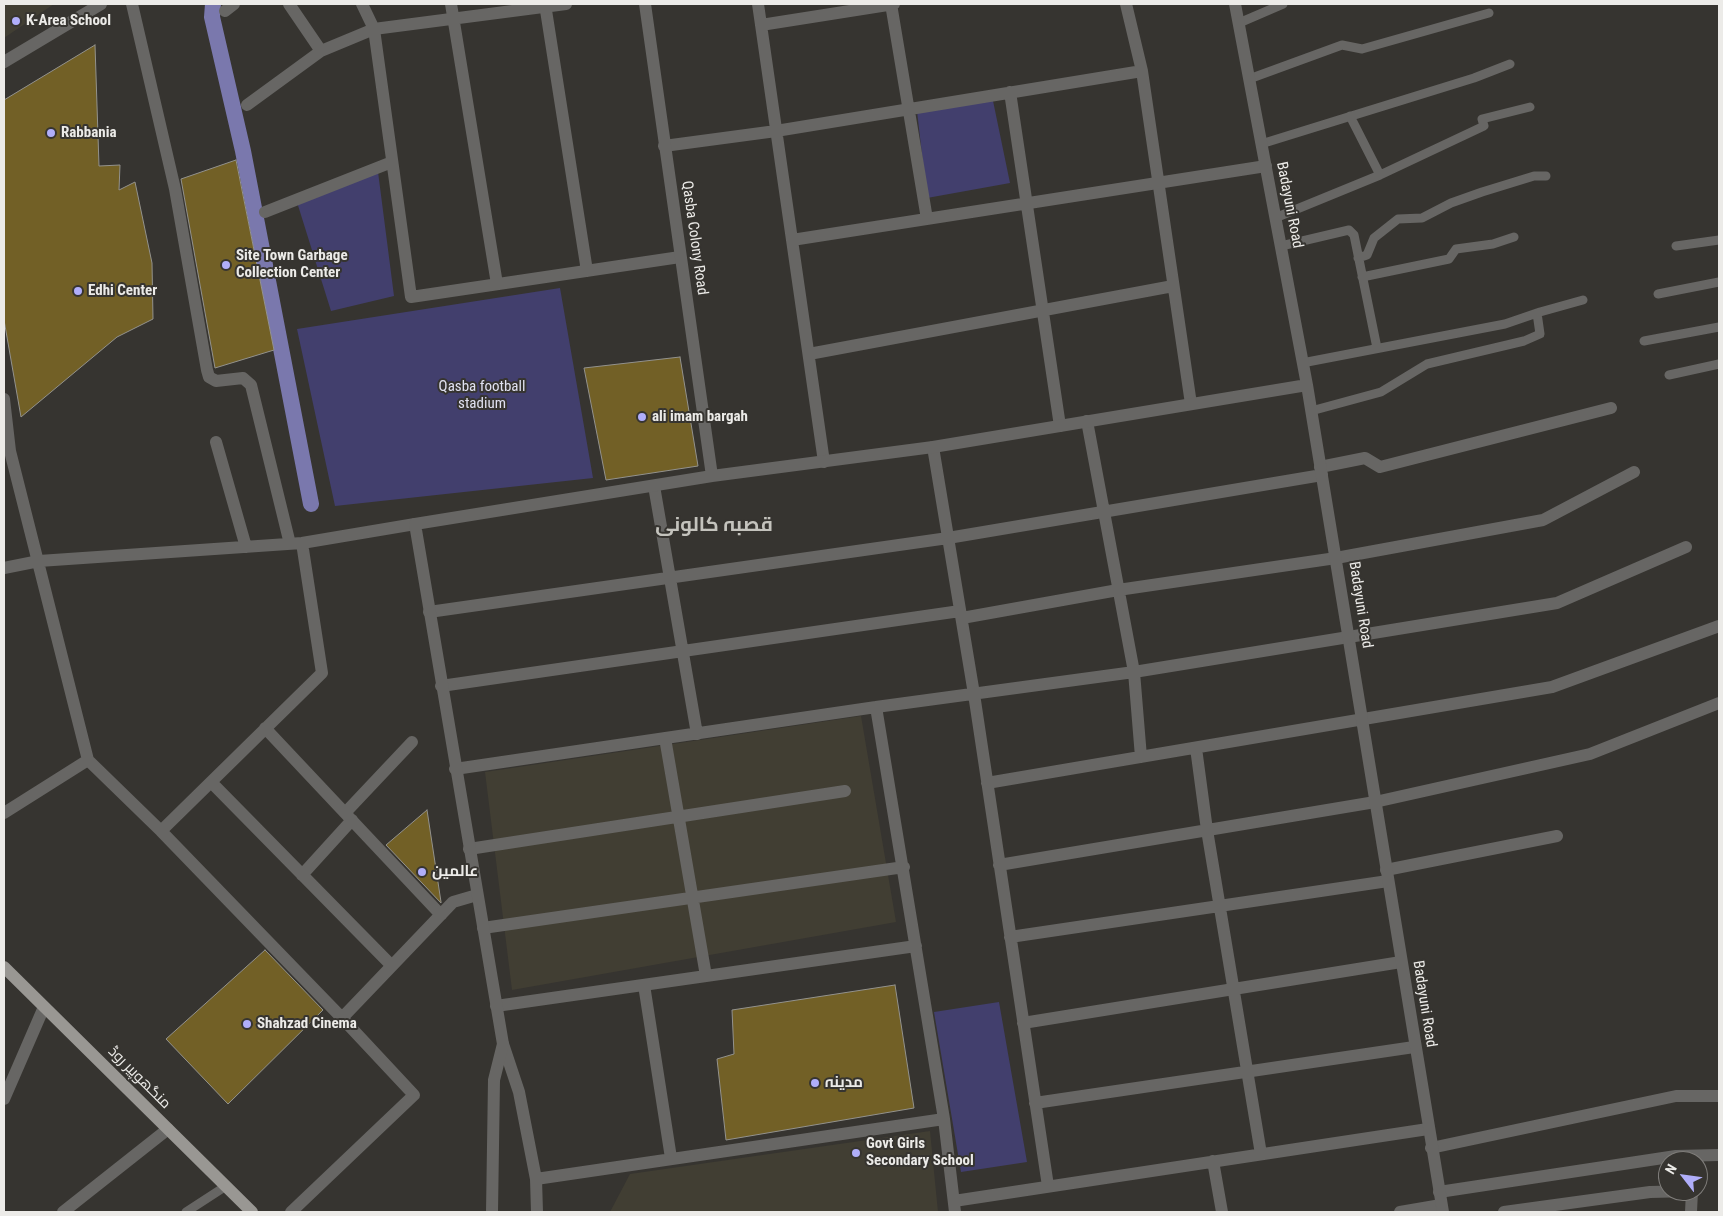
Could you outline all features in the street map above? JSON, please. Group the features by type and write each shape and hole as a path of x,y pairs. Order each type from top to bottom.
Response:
{"main road":[{"name":"منگھوپیر روڈ","path":"4,967 252,1212"}],"street":[{"path":"4,62 101,4"},
{"path":"132,4 175,189 207,370 209,377 216,381 243,378 251,385 296,543 322,673 161,831"},
{"path":"289,4 321,51"},
{"path":"362,4 374,29 411,297 680,257"},
{"path":"451,4 496,284"},
{"path":"247,105 321,51 374,29 545,5 566,4"},
{"name":"Qasba Colony Road","path":"645,4 712,476"},
{"path":"758,4 824,462"},
{"path":"761,25 892,4 911,109 927,219"},
{"path":"1126,4 1142,71 1191,404"},
{"name":"Badayuni Road","path":"1235,4 1307,385 1441,1203"},
{"path":"545,5 587,271"},
{"path":"664,146 911,109 1142,71"},
{"path":"1010,92 1041,310 1060,426"},
{"path":"265,212 392,162"},
{"path":"792,240 1266,166"},
{"path":"809,354 1173,286"},
{"path":"4,568 39,561 296,543 712,476 933,447 1307,385"},
{"path":"4,399 10,451 88,760 161,831 414,1095 291,1212"},
{"path":"429,612 948,538 1321,471 1365,458 1380,467 1611,408"},
{"path":"1087,421 1134,672 1141,757"},
{"path":"216,442 246,547"},
{"path":"933,447 988,783 1048,1186"},
{"path":"441,686 961,614 1336,558 1543,520 1634,472"},
{"path":"654,486 696,734"},
{"path":"415,524 503,1044 519,1092 536,1179 537,1212"},
{"path":"455,769 876,707 1134,672 1557,604 1686,547"},
{"path":"988,783 1552,687 1719,626"},
{"path":"999,865 1375,802 1590,754 1719,703"},
{"path":"876,707 904,867 944,1119 955,1206 1048,1186 1428,1129"},
{"path":"266,728 441,915"},
{"path":"665,738 706,976"},
{"path":"302,875 348,816 412,742"},
{"path":"1196,748 1207,830 1261,1154"},
{"path":"4,813 88,760"},
{"path":"211,782 392,966"},
{"path":"469,849 845,791"},
{"path":"1010,937 1221,906 1387,876 1557,836"},
{"path":"483,928 904,867"},
{"path":"342,1018 453,902 477,895"},
{"path":"496,1006 916,946"},
{"path":"1023,1023 1401,962"},
{"path":"644,985 671,1158"},
{"path":"4,1099 44,1007"},
{"path":"492,1212 494,1080 503,1044"},
{"path":"1035,1103 1414,1047"},
{"path":"1431,1148 1676,1096 1719,1096"},
{"path":"536,1179 944,1119"},
{"path":"63,1212 168,1129"},
{"path":"1400,1212 1658,1160"},
{"path":"1213,1162 1222,1212"},
{"path":"1504,1212 1658,1192"}],"lane":[{"path":"1239,23 1283,4"},
{"path":"1249,79 1342,46 1362,49 1489,13"},
{"path":"1261,144 1474,78 1510,64"},
{"path":"1275,218 1380,175 1484,126 1482,119 1530,107"},
{"path":"1350,116 1380,175"},
{"path":"1358,258 1367,255 1374,238 1398,219 1422,218 1451,203 1482,192 1534,176 1546,176"},
{"path":"1280,246 1349,230 1354,235 1377,348"},
{"path":"1362,277 1449,259 1456,249 1493,244 1514,237"},
{"path":"1676,246 1719,240"},
{"path":"1658,294 1719,282"},
{"path":"1302,363 1505,324 1537,312 1583,300"},
{"path":"1311,411 1381,392 1427,364 1524,342 1540,334 1537,312"},
{"path":"1644,342 1719,327"},
{"path":"1669,375 1719,364"},
{"path":"186,1212 226,1186"}],"shaded area":[{"name":"K-Area School","path":"4,4 54,4 4,38"},
{"path":"861,716 896,922 512,990 485,772"},
{"name":"Govt Girls Secondary School","path":"930,1131 938,1212 610,1212 630,1174"}],"green space":[{"path":"992,96 1010,183 927,198 917,111"},
{"path":"377,164 394,296 331,311 296,199"},
{"name":"Qasba football stadium","path":"560,288 593,478 335,506 297,329"},
{"path":"999,1002 1027,1162 961,1172 934,1012"}],"building":[{"path":"95,45 99,166 120,165 119,190 135,182 152,263 153,319 117,337 21,417 4,320 4,100"},
{"name":"Site Town Garbage Collection Center","path":"236,160 274,350 215,368 181,179"},
{"name":"ali imam bargah","path":"680,357 698,466 606,480 584,368"},
{"name":"عالمین","path":"427,810 441,902 441,903 386,845"},
{"name":"Shahzad Cinema","path":"265,950 323,1010 228,1104 166,1039"},
{"name":"مدینہ","path":"895,985 914,1108 726,1140 717,1059 734,1054 732,1010"}],"waterway":[{"path":"213,4 212,17 243,151 311,504"}],"place":[{"name":"K-Area School","path":"16,21"},
{"name":"Rabbania","path":"51,133"},
{"name":"Site Town Garbage Collection Center","path":"226,265"},
{"name":"Edhi Center","path":"78,291"},
{"name":"ali imam bargah","path":"642,417"},
{"name":"عالمین","path":"422,872"},
{"name":"Shahzad Cinema","path":"247,1024"},
{"name":"مدینہ","path":"815,1083"},
{"name":"Govt Girls Secondary School","path":"856,1153"}],"district":[{"name":"قصبہ کالونی","path":"714,526"}]}
